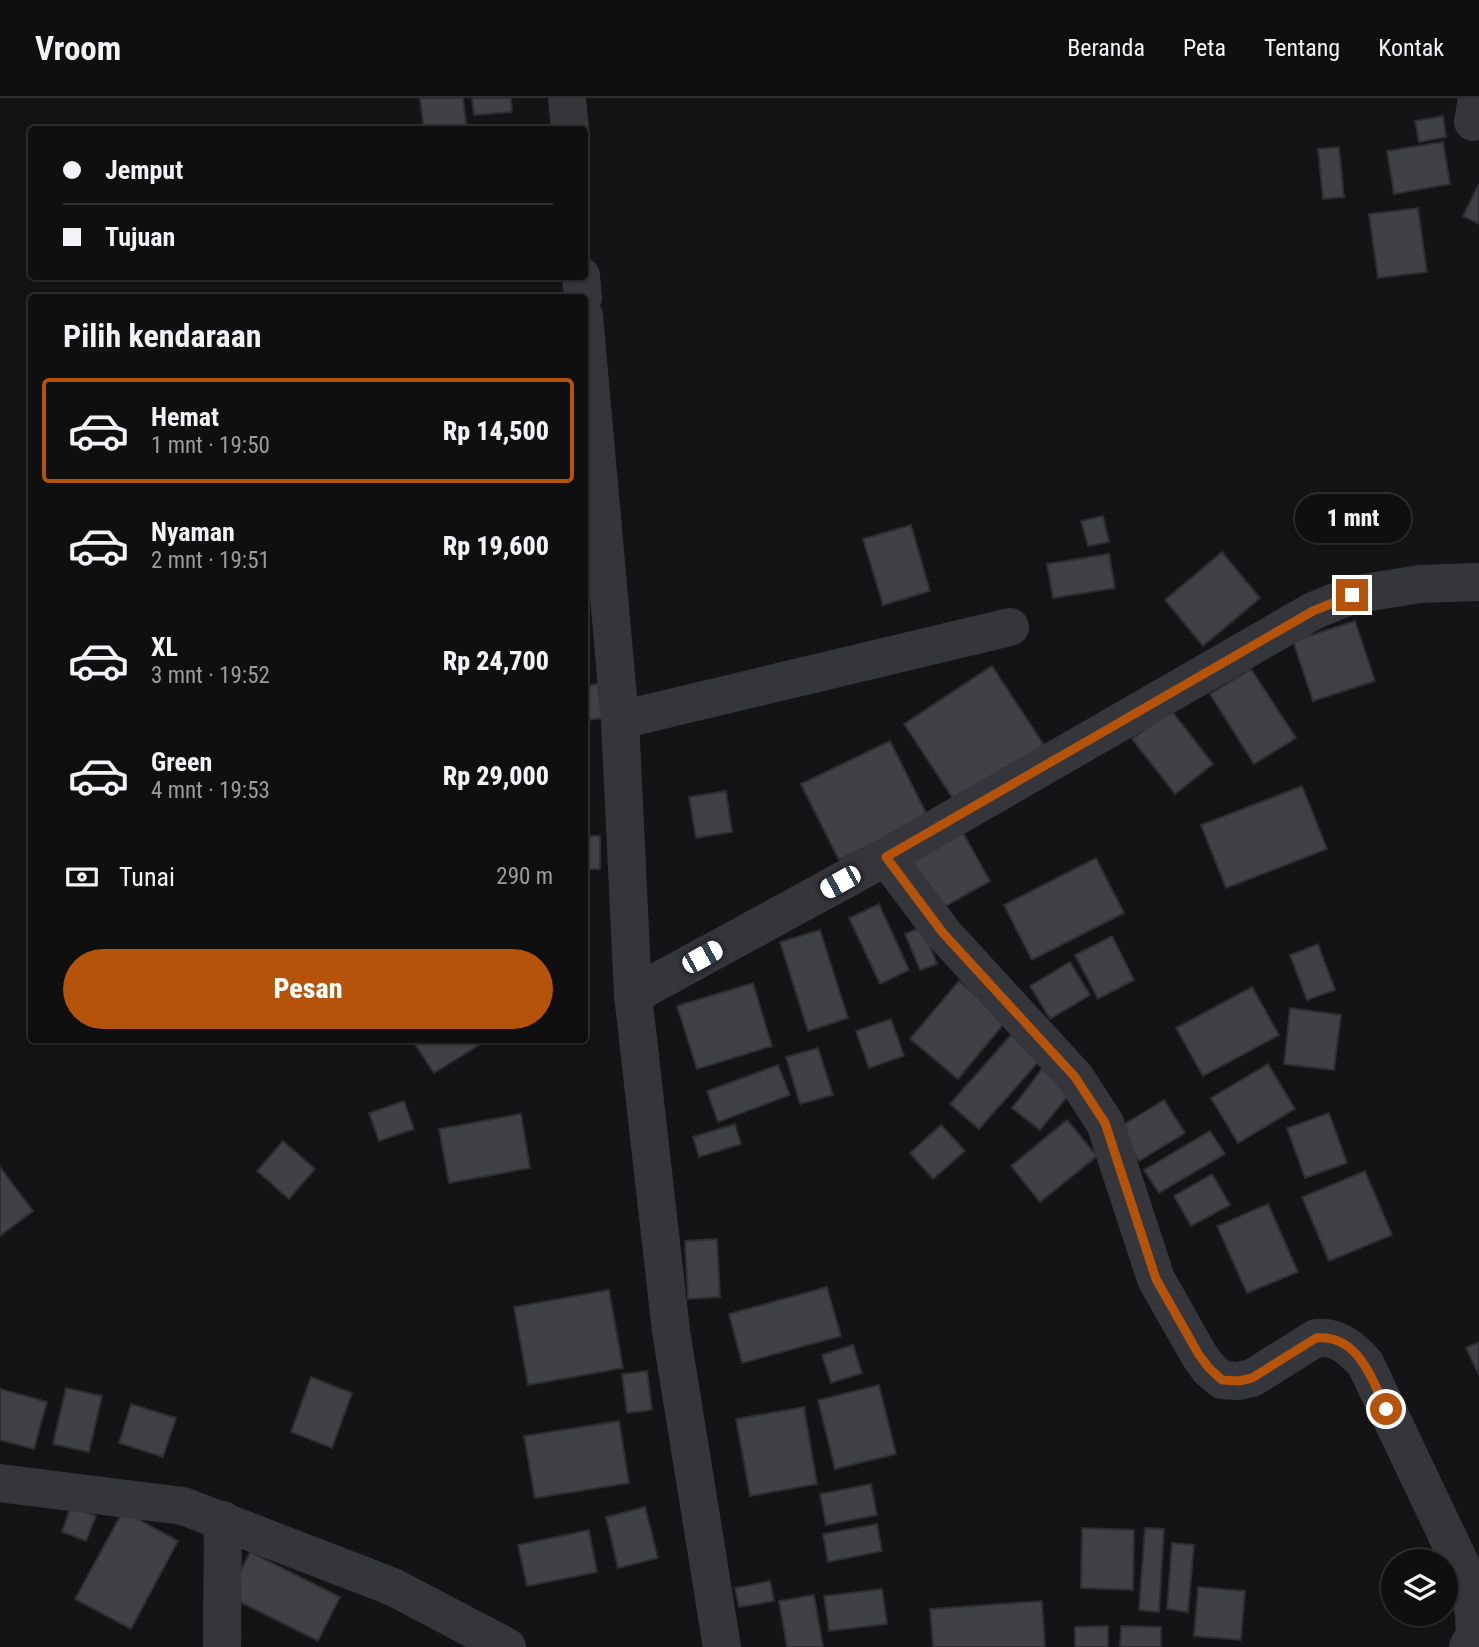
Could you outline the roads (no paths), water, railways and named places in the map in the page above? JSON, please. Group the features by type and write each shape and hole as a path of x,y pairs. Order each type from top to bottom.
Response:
{"street":[{"path":"567,98 570,126"},
{"path":"588,361 620,720 633,995 671,1331 722,1647"},
{"path":"633,995 886,857 1313,611 1352,595 1420,584 1479,582"},
{"path":"620,720 1010,627"},
{"path":"886,857 943,933 1075,1077 1105,1123 1156,1279 1209,1368 1222,1380 1239,1381 1252,1378 1316,1338 1326,1337 1341,1342 1365,1363 1463,1569 1474,1612 1475,1634 1468,1647"},
{"path":"0,1483 183,1506 393,1587 506,1647"},
{"path":"222,1647 223,1520"}]}
